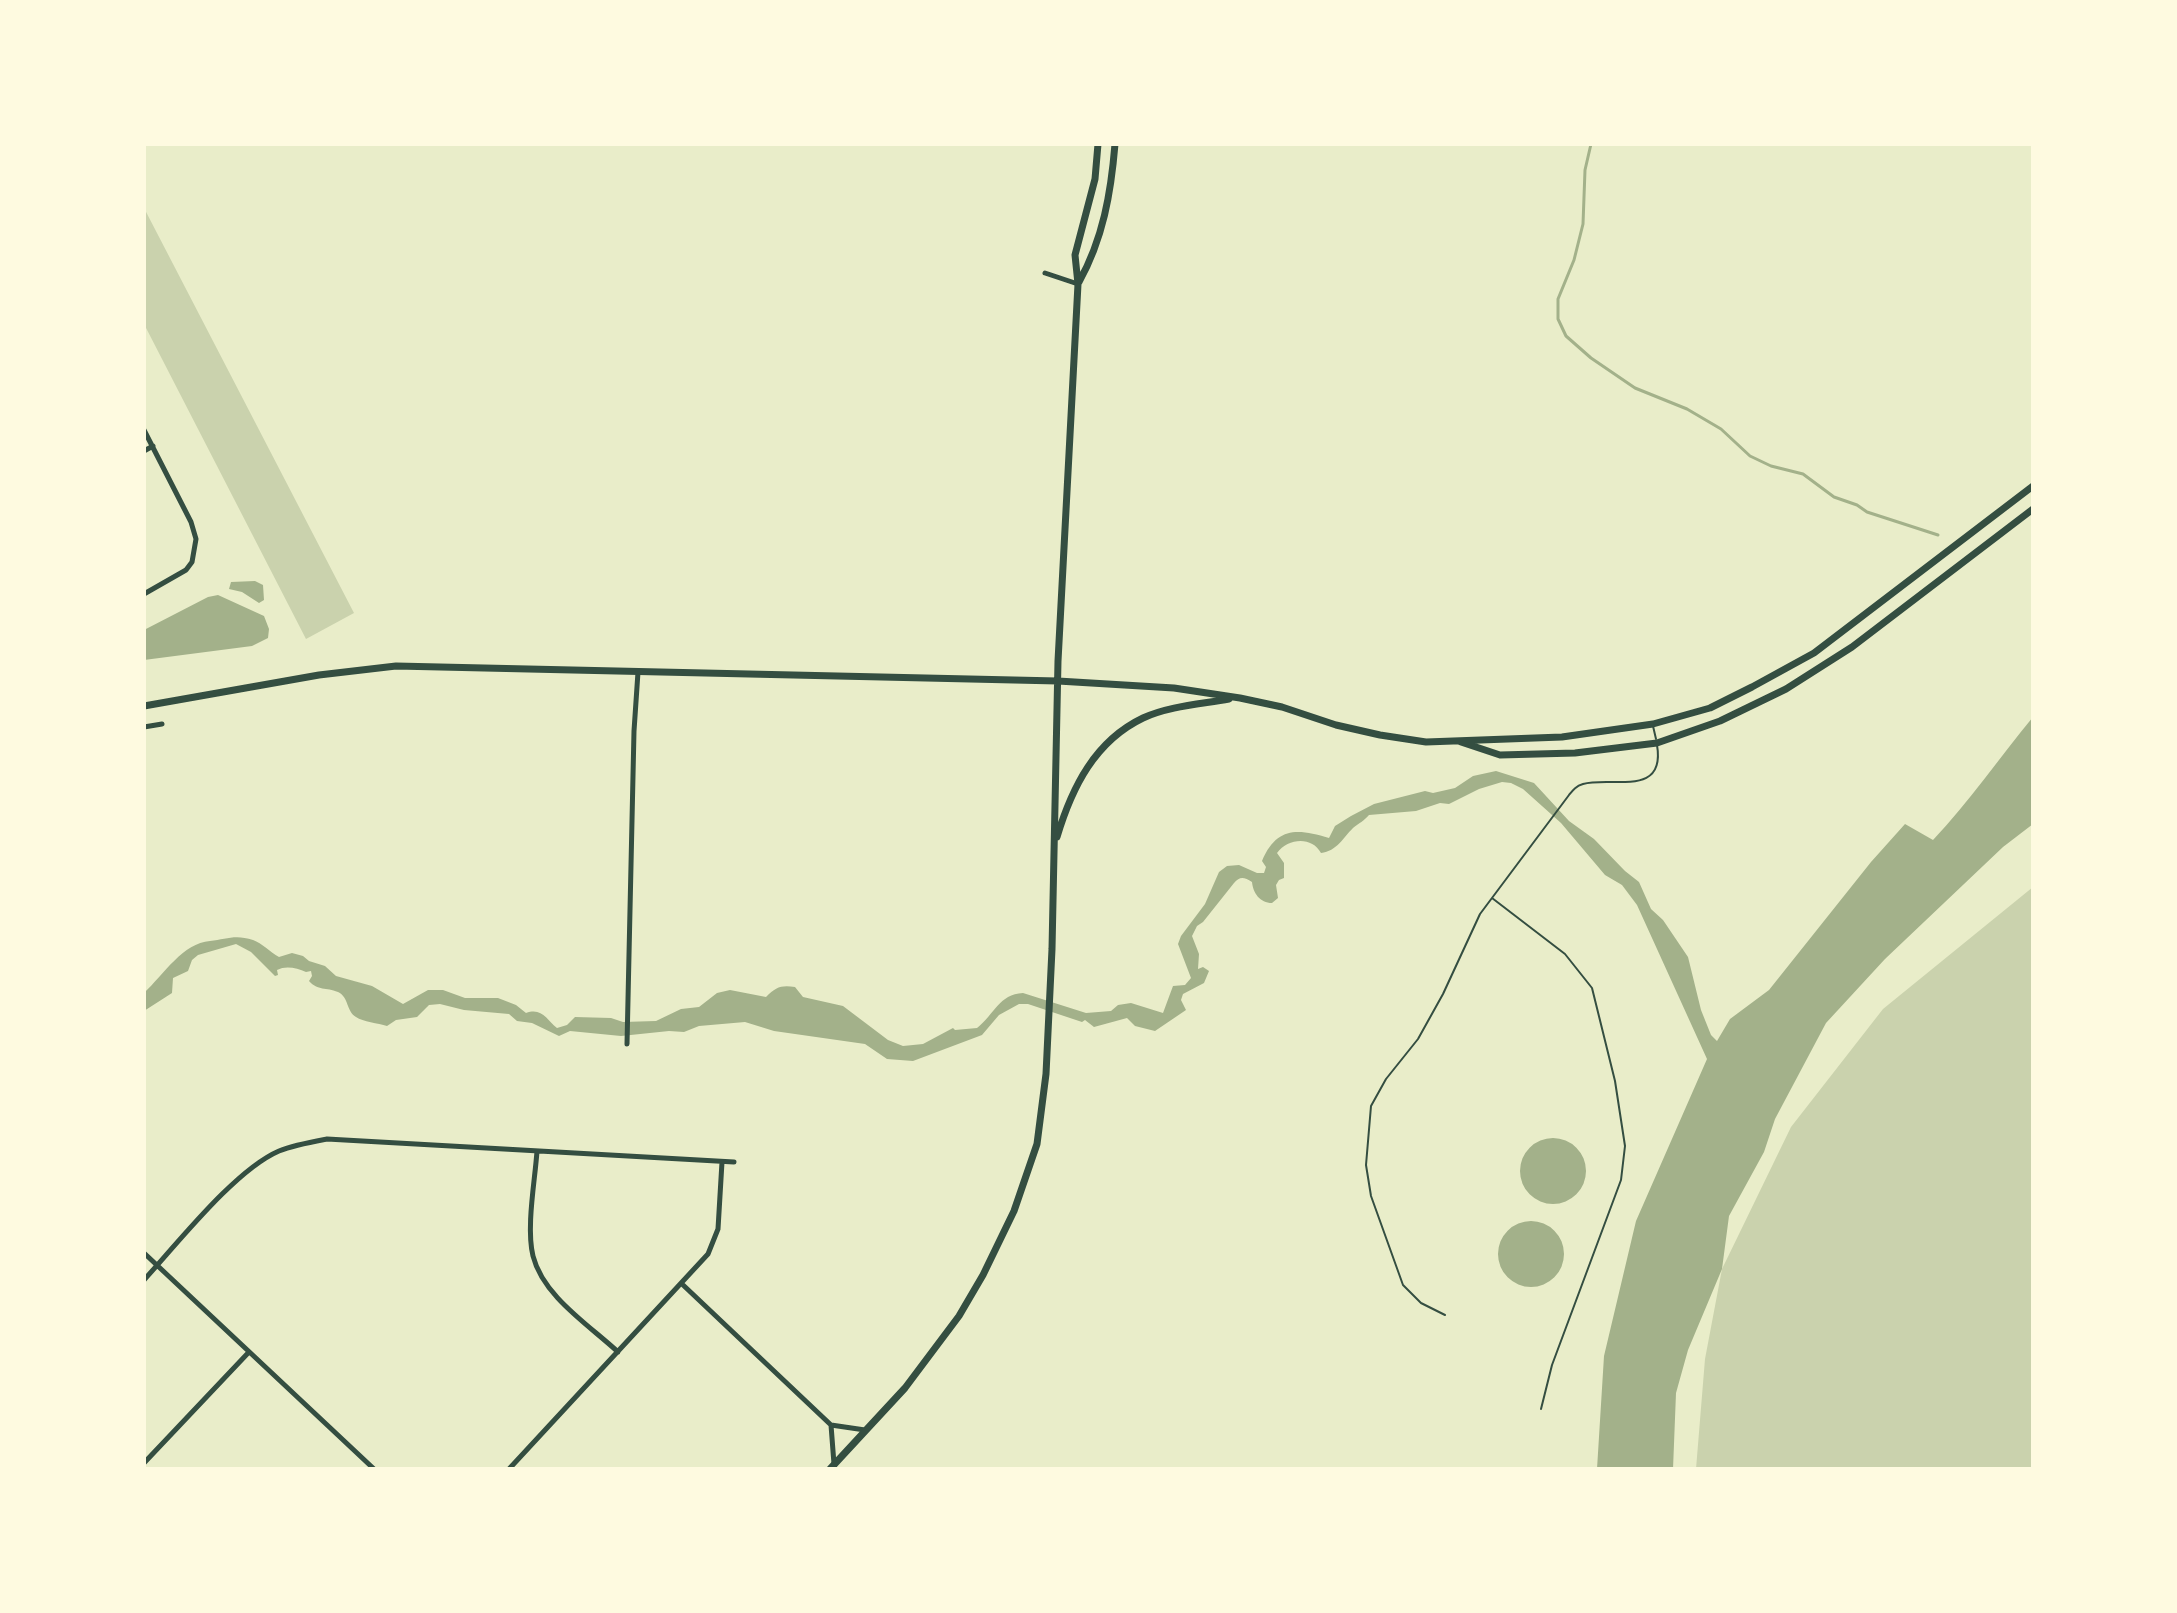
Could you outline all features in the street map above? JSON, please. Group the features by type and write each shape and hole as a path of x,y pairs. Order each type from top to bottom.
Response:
{"main road":[{"path":"832,1467 914,1376 959,1316 1014,1211 1037,1144 1046,1074 1052,949 1058,681 1078,284 1075,255 1095,179 1098,144"},
{"path":"1078,284 1091,261 1109,200 1115,144"},
{"path":"144,706 346,671 396,666 1058,681 1174,688 1240,698 1380,735 1426,742 1562,737 1653,724 1710,708 1814,653 2033,486"},
{"path":"1459,742 1500,755 1575,753 1657,743 1720,721 1786,689 1852,647 2033,509"},
{"path":"1054,846 1085,769 1114,737 1144,718 1187,706 1240,698"}],"street":[{"path":"1045,273 1078,284"},
{"path":"144,430 195,530 196,550 186,570 144,594"},
{"path":"144,451 153,446"},
{"path":"627,1044 638,672"},
{"path":"144,727 162,724"},
{"path":"144,1280 230,1187 257,1164 277,1152 327,1139 734,1162"},
{"path":"537,1151 532,1253 539,1272 556,1294 618,1352"},
{"path":"509,1469 708,1254 718,1229 722,1162"},
{"path":"144,1253 374,1469"},
{"path":"682,1284 831,1425 866,1430"},
{"path":"144,1463 249,1352"},
{"path":"831,1425 832,1467"}],"lane":[{"path":"1445,1315 1421,1303 1403,1285 1371,1196 1366,1165 1371,1106 1386,1079 1418,1039 1443,994 1480,914 1569,795 1583,784 1624,784 1645,778 1654,770 1660,758 1653,724"},
{"path":"1491,897 1565,954 1592,988 1615,1081 1625,1146 1621,1180 1552,1365 1541,1409"}],"shaded area":[{"path":"144,208 354,613 306,639 144,324"},
{"path":"255,581 263,585 264,600 259,603 242,592 229,589 231,582"},
{"path":"218,595 264,616 269,629 268,638 252,646 144,660 144,630 208,597"},
{"path":"2033,717 2033,824 2003,847 1885,959 1826,1023 1775,1119 1764,1152 1729,1216 1722,1269 1688,1350 1676,1393 1673,1469 1597,1469 1604,1356 1636,1221 1707,1059 1637,905 1622,885 1605,875 1561,823 1523,789 1511,783 1502,782 1479,789 1449,804 1440,803 1416,811 1369,815 1327,852 1321,853 1306,842 1287,844 1277,853 1284,863 1284,878 1276,885 1278,898 1272,903 1264,901 1256,893 1252,882 1238,879 1197,926 1192,936 1199,954 1198,969 1203,967 1209,971 1204,983 1183,994 1181,1000 1186,1010 1155,1031 1135,1026 1127,1018 1094,1027 1085,1020 1082,1022 1028,1004 1019,1004 999,1015 982,1035 913,1061 887,1059 865,1044 774,1031 745,1022 699,1026 684,1032 621,1036 570,1031 559,1036 532,1023 517,1021 509,1014 464,1010 440,1004 429,1005 417,1017 396,1020 387,1026 356,1017 342,994 309,981 311,971 284,968 277,970 278,975 275,976 251,952 236,944 198,955 192,960 188,971 173,978 172,993 144,1011 144,993 183,953 200,943 236,937 256,941 279,957 292,953 303,956 325,966 336,976 372,986 403,1004 428,990 443,990 465,998 498,998 526,1013 540,1013 557,1028 567,1025 575,1017 611,1018 623,1022 656,1021 681,1009 699,1007 717,993 730,990 766,997 786,986 795,987 803,997 843,1006 888,1040 903,1046 923,1044 953,1028 977,1028 1002,1001 1015,994 1023,993 1086,1013 1111,1011 1118,1005 1131,1003 1163,1013 1173,986 1185,985 1191,978 1178,944 1181,936 1205,904 1219,872 1227,866 1239,865 1264,873 1266,867 1262,861 1274,841 1282,836 1298,832 1329,838 1335,826 1374,804 1425,791 1433,793 1455,788 1473,776 1496,771 1534,783 1569,821 1594,839 1639,882 1651,909 1663,920 1688,957 1701,1010 1711,1035 1717,1041 1730,1019 1769,990 1905,824 1933,840"},
{"path":"2033,887 2033,1469 1696,1469 1705,1359 1722,1269 1791,1127 1883,1009"},
{"path":"1553,1138 1566,1141 1576,1148 1583,1158 1586,1171 1583,1184 1576,1194 1566,1201 1553,1204 1540,1201 1530,1194 1523,1184 1520,1171 1523,1158 1530,1148 1540,1141"},
{"path":"1531,1221 1554,1231 1564,1254 1554,1277 1531,1287 1508,1277 1498,1254 1508,1231"}],"waterway":[{"path":"1591,144 1585,170 1583,224 1574,260 1558,299 1558,319 1566,336 1591,358 1635,388 1687,409 1721,429 1750,456 1771,466 1803,474 1834,497 1867,512 1938,535"}]}
